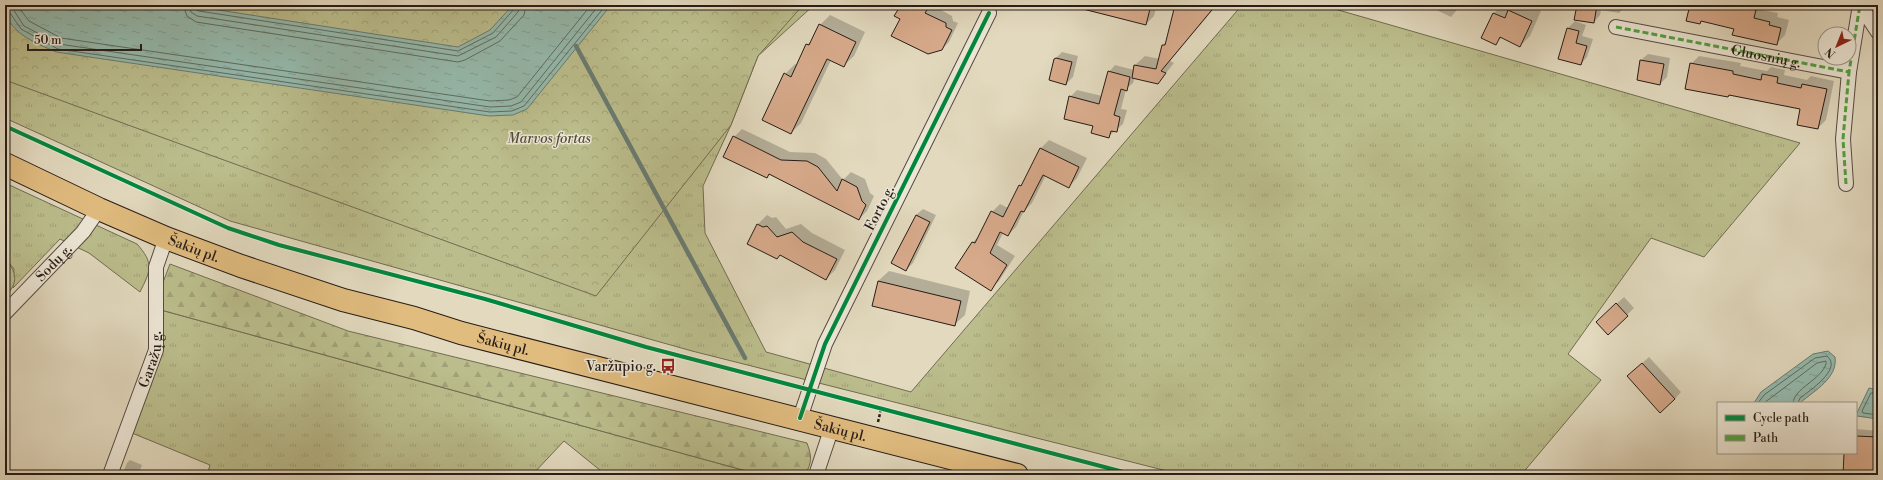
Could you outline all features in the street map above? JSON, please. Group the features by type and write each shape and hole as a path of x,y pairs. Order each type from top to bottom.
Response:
{"main road":[{"name":"Šakių pl.","path":"5,164 98,209 166,238 241,266 343,300 414,318 461,333 800,418 1017,475"}],"street":[{"path":"1860,5 1878,32"},
{"path":"1846,184 1843,139 1849,72 1860,5"},
{"name":"Forto g.","path":"800,418 825,344 989,13"},
{"name":"Gluosnių g.","path":"1616,27 1849,72"},
{"name":"Sodų g.","path":"5,313 83,232 98,209"},
{"name":"Garažų g.","path":"110,475 156,350 156,267 166,238"},
{"path":"816,475 822,462 832,427"}],"green space":[{"name":"Marvos fortas","path":"5,5 803,5 758,56 731,125 596,296 5,80"},
{"path":"611,5 814,5 758,56 731,125 703,186 705,233 766,352 911,392 1242,5 1321,5 1800,143 1704,257 1651,238 1568,354 1601,380 1521,475 1183,475 692,351 230,221 5,118 5,11"},
{"path":"5,183 137,244 146,256 149,267 147,278 140,292 89,253 60,239 13,288 14,269 5,258"},
{"path":"5,258 12,268 15,278 13,287 5,297"},
{"path":"170,264 348,331 807,443 810,452 809,466 805,475 761,475 161,310 162,285"},
{"path":"161,310 761,475 606,475 564,441 532,475 376,475 369,470 365,475 207,475 210,465 132,433"}],"water":[{"path":"5,5 186,5 458,47 490,30 513,5 611,5 527,109 513,115 489,116 56,52 31,40 16,29 6,14"},
{"path":"1828,351 1835,357 1835,364 1833,371 1824,383 1801,402 1755,402 1761,392 1813,354"},
{"path":"1869,388 1878,390 1878,419 1857,416 1857,413"}],"building":[{"path":"901,5 917,5 927,10 925,13 946,23 946,27 952,30 942,50 928,54 891,36 900,19 894,16"},
{"path":"1084,5 1151,5 1146,25 1083,9"},
{"path":"1175,5 1216,5 1161,71 1166,73 1158,84 1132,78 1134,65 1156,69 1162,45 1165,45"},
{"path":"1577,5 1597,5 1594,23 1574,20"},
{"path":"1690,5 1732,5 1756,10 1754,18 1770,22 1769,25 1781,28 1777,45 1732,35 1734,29 1701,21 1700,24 1686,21"},
{"path":"1508,10 1532,21 1520,47 1500,37 1496,45 1481,38 1493,13 1505,18"},
{"path":"819,24 856,42 844,67 827,59 791,134 762,120 784,73 791,77 806,44 809,45"},
{"path":"1567,28 1579,31 1576,43 1587,46 1581,65 1558,59"},
{"path":"1056,58 1072,62 1066,85 1049,80 1054,59"},
{"path":"1640,60 1664,64 1660,85 1637,80"},
{"path":"1690,63 1733,71 1733,74 1761,80 1762,74 1778,77 1777,83 1801,88 1802,84 1827,89 1818,129 1797,125 1800,109 1729,95 1728,97 1685,89"},
{"path":"1108,71 1130,77 1127,91 1121,89 1114,115 1120,117 1117,132 1111,131 1109,138 1091,133 1093,126 1064,119 1069,96 1099,104"},
{"path":"733,136 781,160 807,161 818,167 837,191 842,179 857,187 862,201 866,205 859,220 769,174 767,178 723,157"},
{"path":"1040,148 1079,167 1069,188 1043,175 1024,212 1021,211 1008,236 1000,232 990,253 1007,265 991,291 955,268 972,242 975,243 991,211 1003,217 1019,185 1021,186"},
{"path":"916,215 930,222 906,271 891,263"},
{"path":"757,224 763,227 767,226 777,237 792,232 803,242 837,259 826,280 780,255 777,259 747,244"},
{"path":"878,281 961,301 955,326 872,306"},
{"path":"1616,303 1628,316 1608,335 1596,322"},
{"path":"1642,363 1675,399 1660,413 1627,376"},
{"path":"1857,436 1878,437 1878,475 1843,475 1844,454 1857,454"}],"waterway":[{"path":"576,46 745,358"}],"marked path":[{"path":"1616,27 1849,72 1860,5"},
{"path":"1846,184 1843,139 1849,72"}],"cycle path":[{"path":"800,418 825,344 989,13"},
{"path":"5,126 228,228 279,245 485,299 646,347 1135,475"}],"place":[{"name":"Varžupio g.","path":"668,366"}]}
